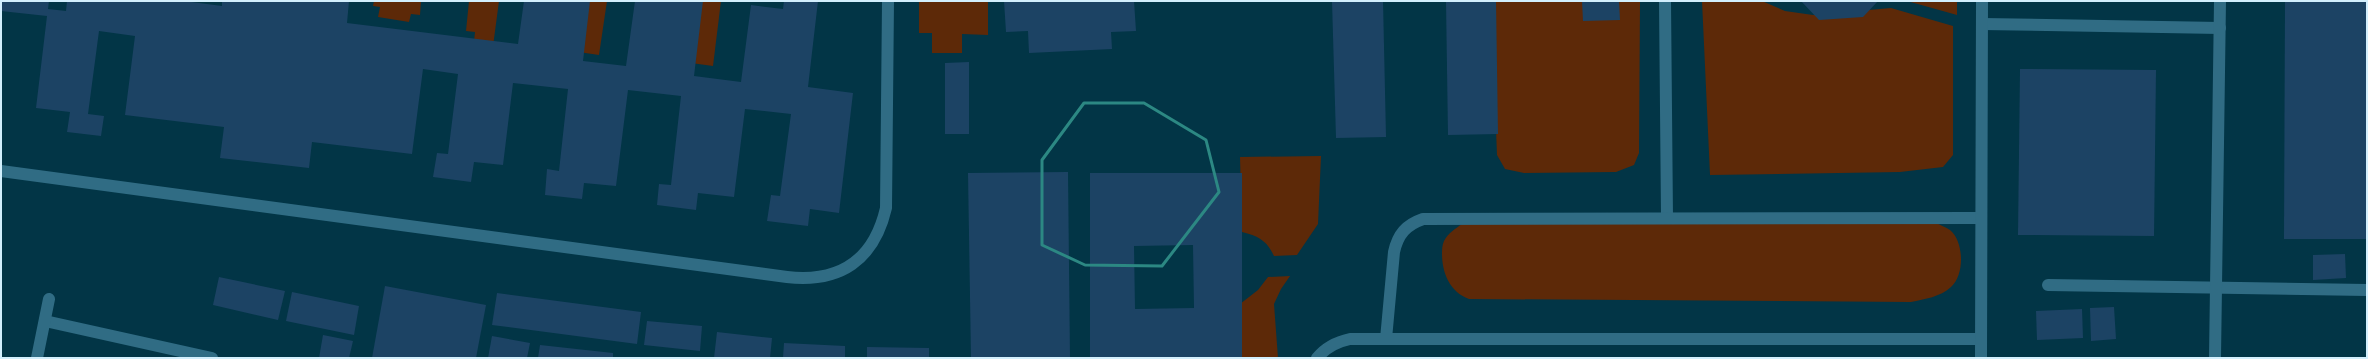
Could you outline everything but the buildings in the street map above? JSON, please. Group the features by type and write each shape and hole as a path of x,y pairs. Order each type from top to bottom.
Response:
{"lane":[{"path":"1,171 787,277 806,279 826,276 844,269 860,258 872,244 882,226 886,208 888,1"},
{"path":"1665,1 1667,218"},
{"path":"1980,358 1982,1"},
{"path":"2215,358 2220,1"},
{"path":"1982,24 2220,28"},
{"path":"1386,339 1394,252 1397,240 1403,230 1412,223 1423,218 1980,218"},
{"path":"2048,285 2367,290"},
{"path":"38,358 49,299"},
{"path":"45,321 212,358"},
{"path":"1317,358 1323,351 1335,343 1350,339 1981,339"}],"highlighted area":[{"path":"1084,103 1144,103 1206,140 1219,192 1162,266 1085,265 1042,245 1042,160"}],"shaded area":[{"path":"374,1 421,1 420,15 411,14 409,22 378,17 380,7 373,6"},
{"path":"469,1 499,1 492,54 473,51 475,32 466,31"},
{"path":"556,1 607,1 599,55 558,49"},
{"path":"668,1 721,1 713,66 676,61"},
{"path":"919,1 988,1 988,35 962,34 962,53 932,53 932,33 919,33"},
{"path":"1491,1 1640,1 1639,153 1634,165 1616,172 1524,173 1505,169 1497,155"},
{"path":"1702,1 1762,1 1785,11 1813,15 1891,8 1953,26 1953,155 1943,167 1900,172 1710,175"},
{"path":"1907,1 1957,1 1957,15"},
{"path":"1321,156 1318,224 1297,255 1274,256 1268,246 1258,237 1242,232 1240,157"},
{"path":"1936,223 1950,230 1955,235 1961,258 1959,275 1956,282 1942,293 1911,302 1469,299 1462,296 1452,287 1448,281 1442,261 1444,241 1454,229 1462,224"},
{"path":"1290,276 1281,289 1274,304 1278,358 1242,358 1240,304 1258,290 1268,277"}]}
